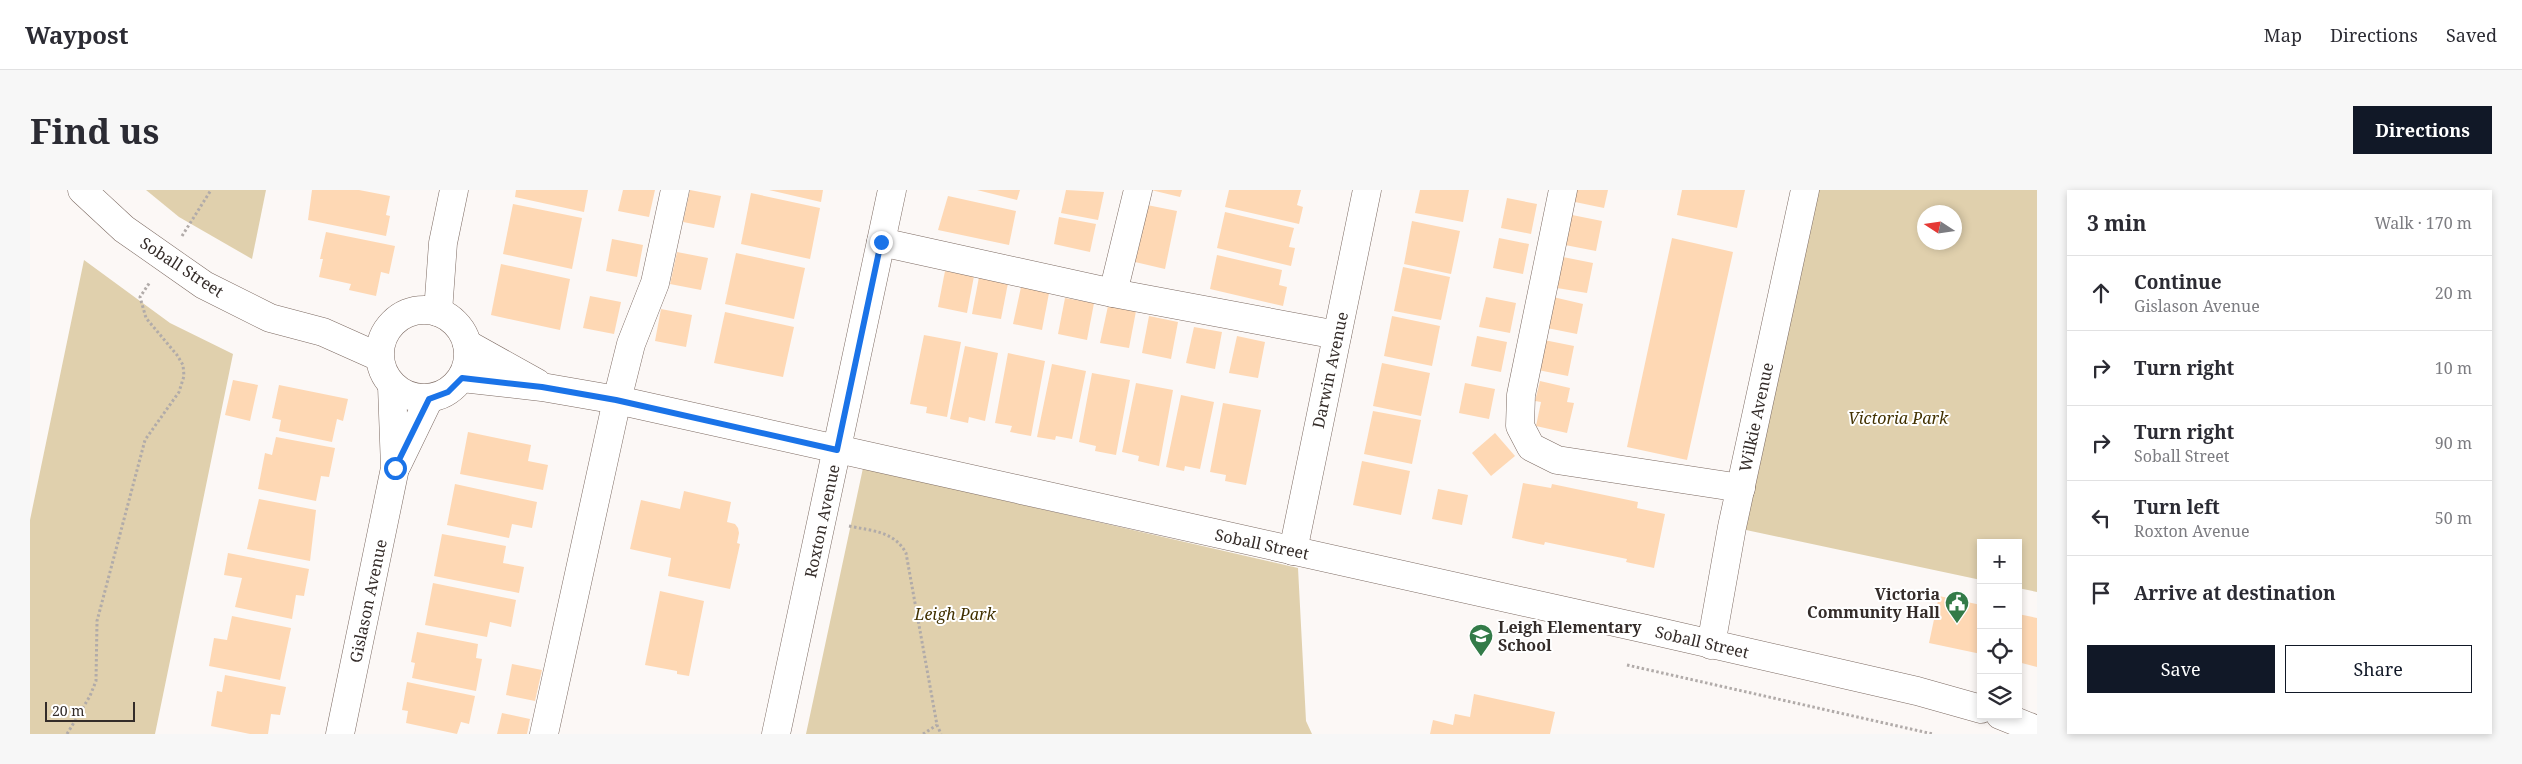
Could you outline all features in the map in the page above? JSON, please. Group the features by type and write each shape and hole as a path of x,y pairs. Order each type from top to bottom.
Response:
{"street":[{"name":"Soball Street","path":"82,190 124,228 204,285 270,318 323,332 379,357"},
{"path":"428,311 454,190"},
{"path":"544,734 616,400 631,344 653,290 675,190"},
{"name":"Roxton Avenue","path":"776,734 892,190"},
{"path":"1113,293 1138,190"},
{"name":"Darwin Avenue","path":"1293,551 1367,190"},
{"path":"1563,190 1521,395 1520,426 1531,447 1557,460 1741,488"},
{"name":"Wilkie Avenue","path":"1711,645 1741,488 1805,190"},
{"path":"881,242 1113,293 1337,336"},
{"path":"428,311 455,322 467,344 468,359 462,378 448,392 429,399 409,397 392,386 383,373 379,357 381,341 389,326 407,313 428,311"},
{"name":"Soball Street","path":"323,332 389,326"},
{"name":"Soball Street","path":"467,344 542,387"},
{"name":"Soball Street","path":"462,378 542,387 616,400 1917,691 1977,708"},
{"name":"Gislason Avenue","path":"340,734 395,468 392,386"},
{"name":"Gislason Avenue","path":"395,468 429,399"},
{"path":"2010,719 2037,730"}],"path":[{"path":"177,242 211,190"},
{"path":"67,734 90,696 96,681 97,621 145,440 179,392 184,376 180,360 146,318 140,297 154,277"},
{"path":"822,520 891,535 901,543 906,553 937,725 942,734"},
{"path":"1627,665 1933,734"},
{"path":"923,734 937,725"}],"green space":[{"path":"146,190 266,190 252,259 179,217"},
{"name":"Victoria Park","path":"1805,190 2037,190 2037,592 2022,589 2022,539 1977,539 1977,579 1732,527"},
{"path":"84,260 170,323 233,354 155,734 30,734 30,520"},
{"name":"Leigh Park","path":"863,468 1298,568 1306,721 1312,734 806,734"}],"building":[{"path":"312,190 359,190 390,196 386,215 390,216 386,236 308,220"},
{"path":"516,190 588,190 584,212 515,197"},
{"path":"623,190 655,190 649,217 618,211"},
{"path":"690,190 721,196 714,228 683,222"},
{"path":"769,190 823,190 821,202"},
{"path":"977,190 1020,190 1017,200"},
{"path":"1066,190 1104,192 1098,220 1061,213"},
{"path":"1151,190 1182,190 1180,197"},
{"path":"1229,190 1301,190 1297,205 1303,207 1299,224 1225,207"},
{"path":"1420,190 1469,190 1463,222 1415,213"},
{"path":"1577,190 1608,190 1604,208 1575,202"},
{"path":"1682,190 1745,190 1737,228 1677,215"},
{"path":"751,193 820,208 810,259 741,244"},
{"path":"948,196 1016,211 1009,245 938,230"},
{"path":"1507,198 1537,204 1531,234 1501,228"},
{"path":"513,204 582,218 572,269 503,254"},
{"path":"1147,205 1177,211 1165,269 1135,262"},
{"path":"1225,212 1294,228 1289,247 1295,248 1291,266 1217,248"},
{"path":"1572,215 1602,221 1596,251 1565,245"},
{"path":"1059,217 1096,224 1090,252 1054,244"},
{"path":"1412,221 1460,231 1451,274 1404,264"},
{"path":"326,232 395,246 389,274 381,272 376,296 349,290 351,284 319,277 323,259 320,259"},
{"path":"1499,238 1529,244 1523,274 1493,268"},
{"path":"1672,238 1733,252 1687,460 1627,447"},
{"path":"612,239 643,245 637,277 606,271"},
{"path":"677,252 708,258 701,290 670,284"},
{"path":"736,253 805,268 794,319 725,304"},
{"path":"1217,255 1282,270 1279,285 1287,287 1283,306 1210,289"},
{"path":"1563,257 1593,263 1587,293 1557,288"},
{"path":"501,264 570,279 560,330 491,315"},
{"path":"1403,267 1450,277 1441,320 1394,311"},
{"path":"945,271 974,276 967,313 938,307"},
{"path":"979,277 1008,283 1001,319 972,314"},
{"path":"1021,287 1049,293 1042,330 1013,324"},
{"path":"590,296 621,302 614,334 583,328"},
{"path":"1486,297 1516,303 1510,333 1479,327"},
{"path":"1553,297 1583,304 1577,334 1547,328"},
{"path":"1065,298 1094,303 1087,340 1058,334"},
{"path":"1108,306 1136,311 1129,348 1100,343"},
{"path":"661,309 692,315 686,347 655,341"},
{"path":"725,312 794,327 783,377 714,363"},
{"path":"1149,316 1178,322 1171,359 1142,353"},
{"path":"1392,316 1440,326 1432,366 1384,356"},
{"path":"1194,327 1222,332 1215,369 1186,363"},
{"path":"924,335 961,342 947,417 926,413 927,407 910,404"},
{"path":"1237,336 1265,342 1258,378 1229,373"},
{"path":"1477,336 1507,342 1501,372 1471,366"},
{"path":"1544,340 1574,346 1568,376 1538,370"},
{"path":"965,346 998,353 985,421 969,417 968,423 950,419"},
{"path":"1008,353 1045,361 1031,436 1010,432 1012,426 995,423"},
{"path":"1382,363 1430,373 1421,416 1373,406"},
{"path":"1052,364 1086,371 1072,439 1056,436 1055,440 1037,437"},
{"path":"1092,373 1130,380 1116,455 1095,451 1096,446 1079,442"},
{"path":"233,380 258,385 250,421 225,415"},
{"path":"1540,381 1570,388 1567,402 1574,403 1567,433 1536,426 1541,402 1535,401"},
{"path":"1136,383 1173,390 1159,466 1138,461 1139,456 1122,452"},
{"path":"1465,383 1495,389 1489,419 1459,413"},
{"path":"279,385 348,399 343,421 337,419 332,442 279,431 281,420 272,418"},
{"path":"1181,395 1214,402 1200,469 1185,466 1184,471 1166,467"},
{"path":"1223,403 1261,410 1246,485 1225,481 1226,475 1210,472"},
{"path":"1373,411 1421,420 1412,464 1364,454"},
{"path":"468,432 531,445 528,461 548,465 543,490 460,474"},
{"path":"1495,433 1515,456 1491,476 1472,453"},
{"path":"276,437 335,448 329,477 321,476 316,501 258,489 265,453 272,455"},
{"path":"1362,461 1410,471 1401,515 1353,505"},
{"path":"1523,483 1551,488 1552,484 1638,502 1637,508 1665,514 1654,568 1626,562 1627,559 1545,542 1544,545 1512,538"},
{"path":"455,484 537,502 532,528 512,524 509,538 447,525"},
{"path":"1438,489 1468,495 1462,525 1432,519"},
{"path":"684,491 731,502 727,522 735,524 738,528 737,543 740,544 730,589 668,576 671,558 630,549 641,500 680,509"},
{"path":"259,499 316,510 310,561 247,549"},
{"path":"442,534 506,546 503,563 524,567 519,593 434,576"},
{"path":"228,553 309,569 304,596 296,595 292,619 235,607 242,578 224,575"},
{"path":"433,583 516,600 511,627 490,622 487,637 425,625"},
{"path":"660,591 704,601 689,676 677,674 677,671 645,665"},
{"name":"Victoria Community Hall","path":"1939,596 1977,604 1977,653 1929,643"},
{"path":"2022,615 2037,618 2037,667 2022,663"},
{"path":"232,616 291,628 280,680 209,666 214,638 227,640"},
{"path":"417,632 478,644 476,658 482,659 476,691 412,678 415,663 411,662"},
{"path":"512,664 542,670 535,701 506,695"},
{"path":"225,675 286,687 280,715 271,714 268,734 250,734 211,726 217,691 222,692"},
{"path":"407,682 475,696 469,724 461,722 457,734 406,723 408,711 402,710"},
{"path":"1474,694 1555,712 1550,734 1430,734 1433,720 1453,725 1455,714 1470,717"},
{"path":"502,713 530,719 527,734 497,734"}],"place":[{"name":"Victoria Community Hall","path":"1957,624"},
{"name":"Leigh Elementary School","path":"1481,657"}],"route":[{"path":"395,468 429,399 448,392 462,378 542,387 616,400 837,450 881,242"}]}
